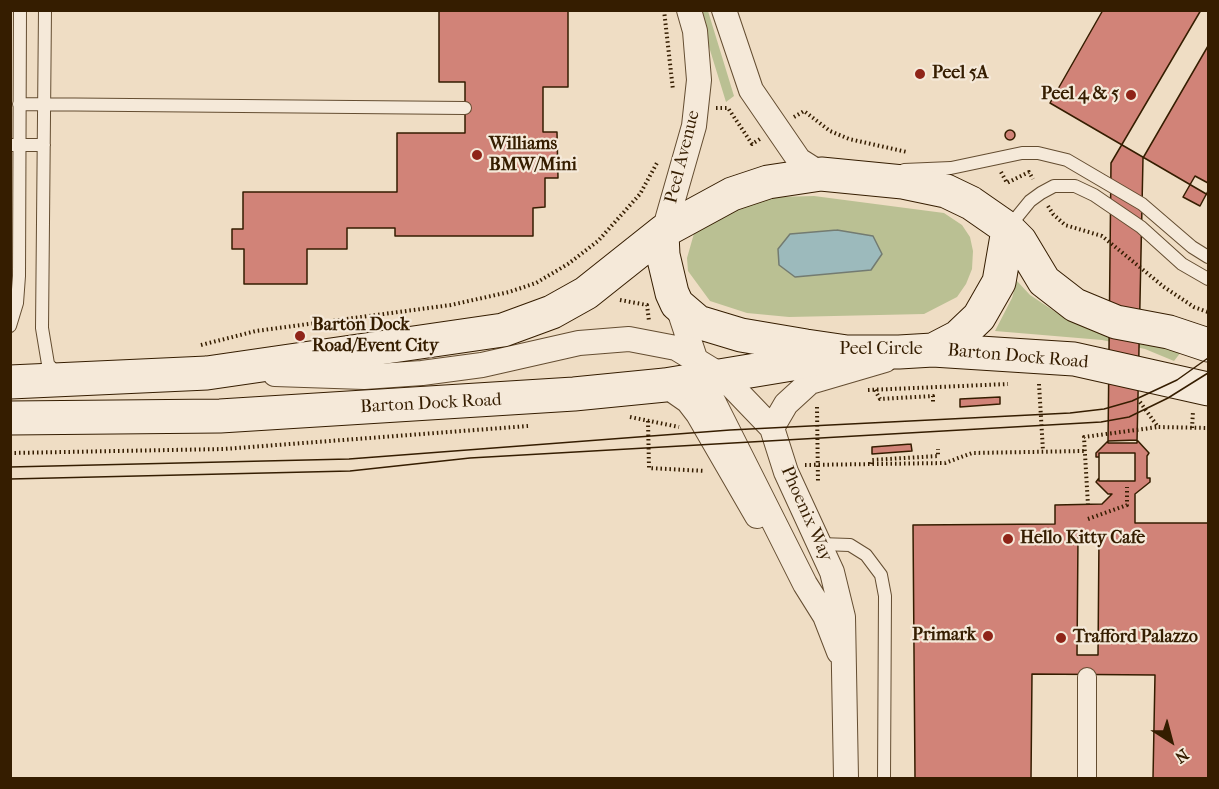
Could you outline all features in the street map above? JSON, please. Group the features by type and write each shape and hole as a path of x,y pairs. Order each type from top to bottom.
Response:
{"main road":[{"path":"10,382 70,380 202,359 503,330 552,312 586,293 663,232 732,194 768,182 834,175 946,191 971,204 1008,229 1020,241 1044,281 1075,304 1116,322 1168,332 1209,345"},
{"name":"Peel Circle","path":"677,304 698,322 741,335 847,352 929,350 958,337 990,302 999,282 1008,229"},
{"path":"663,232 667,278 677,304"},
{"name":"Barton Dock Road","path":"929,350 1074,359 1209,388"},
{"name":"Barton Dock Road","path":"17,417 220,416 452,403 665,385 706,371 847,352"}],"street":[{"name":"Peel Avenue","path":"663,232 688,151 696,106 699,80 695,31 689,10"},
{"path":"726,19 751,90 799,160 834,175"},
{"path":"677,304 805,584"},
{"path":"202,359 364,377 422,373 482,365 613,339 675,348 706,371 772,428 786,404 810,382 929,350"},
{"path":"665,385 688,401 698,414 736,483 825,616 846,671"},
{"name":"Phoenix Way","path":"772,428 786,472 832,572 843,617 846,671 846,778"},
{"path":"1087,677 1087,778"}],"lane":[{"path":"10,326 18,303 19,276 15,145 19,104 20,10"},
{"path":"45,10 44,350 53,370 70,380"},
{"path":"19,104 465,108"},
{"path":"15,145 44,145"},
{"path":"834,175 951,168 1022,153 1057,157 1067,160 1142,204 1192,247 1209,257"},
{"path":"1008,229 1030,201 1054,186 1067,184 1084,189 1141,226 1182,264 1209,279"},
{"path":"820,544 850,545 866,555 880,575 885,596 884,778"}],"path":[{"path":"664,10 672,61 674,103 728,108 752,144 804,111"},
{"path":"202,359 256,331 451,305 509,292 536,283 568,264 606,233 640,194 662,150"},
{"path":"1041,193 1053,214 1065,225 1102,236 1164,287 1194,307 1209,312"},
{"path":"864,390 1012,384"},
{"path":"1031,384 1051,385"},
{"path":"1039,384 1043,451"},
{"path":"875,390 880,399 933,396 933,403"},
{"path":"1138,399 1158,427"},
{"path":"807,516 818,487 817,407"},
{"path":"623,415 673,424"},
{"path":"648,421 649,468 710,471"},
{"path":"10,453 224,449 498,430 535,425"},
{"path":"1088,505 1084,438 1158,427 1209,428"},
{"path":"872,464 872,460 938,456 938,449"},
{"path":"818,464 945,464 972,453 1084,452"},
{"path":"1088,519 1127,505 1127,487"}],"green space":[{"path":"698,11 708,11 734,96 726,102"},
{"path":"814,196 944,213 962,225 970,237 973,251 972,269 966,284 957,297 924,314 789,317 747,313 710,301 688,271 687,258 695,230 735,207 777,197"},
{"path":"1017,281 1030,295 1066,319 1181,352 1174,361 1145,349 1102,340 995,331 1012,298"}],"water":[{"path":"837,230 873,236 882,254 871,270 795,277 779,265 778,249 790,234"}],"building":[{"name":"Williams BMW/Mini","path":"439,10 568,10 568,87 543,87 543,132 557,132 558,178 545,178 545,207 533,208 533,236 395,236 395,228 347,228 347,249 307,249 307,284 244,284 244,249 232,249 232,229 243,229 243,192 397,192 397,133 465,133 465,82 439,82"},
{"name":"Peel 4 & 5","path":"1103,10 1208,10 1208,195 1050,103"},
{"path":"1201,10 1208,10 1208,46 1143,158 1137,443 1108,443 1111,163"},
{"path":"1010,130 1015,135 1010,140 1005,135"},
{"path":"1195,176 1208,183 1208,191 1200,206 1183,197"},
{"path":"1000,397 1000,404 960,407 960,399"},
{"name":"Trafford Palazzo","path":"1137,440 1149,453 1147,478 1150,478 1150,482 1135,494 1135,523 1208,523 1208,778 915,778 913,525 1055,524 1055,505 1102,504 1112,494 1108,494 1096,482 1099,478 1099,457 1096,457 1096,453 1108,441"},
{"path":"911,444 912,451 872,454 872,447"},
{"path":"1099,453 1135,453 1135,481 1099,481"},
{"path":"1078,537 1099,537 1098,655 1077,655"},
{"path":"1032,674 1155,675 1153,778 1031,778"}],"tram line":[{"path":"10,467 349,459 730,430 1070,413 1104,409 1132,401 1177,380 1208,358"},
{"path":"10,479 350,471 470,458 1101,422 1129,417 1168,398 1208,373"}],"place":[{"name":"Peel 5A","path":"920,74"},
{"name":"Peel 4 & 5","path":"1131,95"},
{"name":"Williams BMW/Mini","path":"477,155"},
{"name":"Barton Dock Road/Event City","path":"300,336"},
{"name":"Hello Kitty Cafe","path":"1008,539"},
{"name":"Primark","path":"988,636"},
{"name":"Trafford Palazzo","path":"1061,638"}]}
